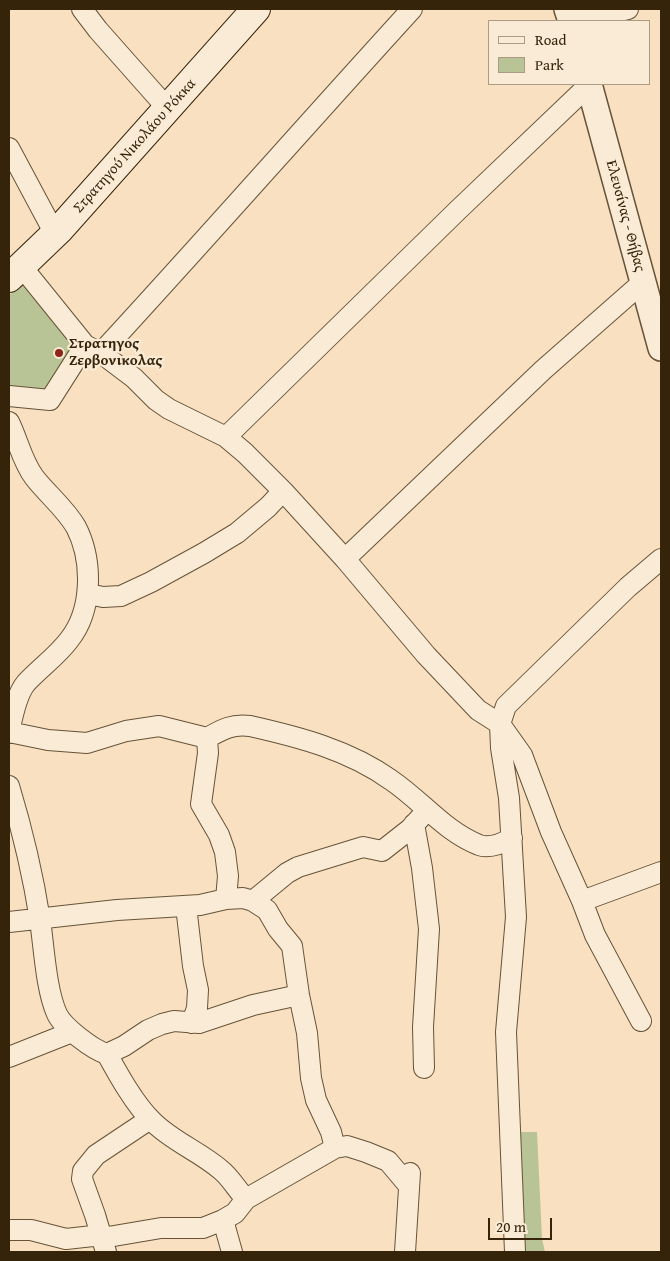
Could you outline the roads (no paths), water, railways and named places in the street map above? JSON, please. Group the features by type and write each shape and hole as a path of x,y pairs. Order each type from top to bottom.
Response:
{"main road":[{"name":"Στρατηγού Νικολάου Ρόκκα","path":"16,273 55,234 256,9"}],"street":[{"path":"82,9 98,30 168,109"},
{"path":"9,396 50,400 93,349 204,242 313,117 412,9"},
{"path":"582,20 628,9"},
{"path":"226,437 589,85"},
{"name":"Ελευσίνας - Θήβας","path":"589,85 661,348"},
{"path":"9,148 55,234"},
{"path":"16,273 93,349 134,378 156,400 169,409 226,437 283,491 345,559 426,655 478,710 500,724 522,756 551,832 582,900 595,935 641,1021"},
{"path":"345,559 543,370 643,282"},
{"path":"9,422 27,465 35,478 76,527 83,545 88,594 85,609 71,638 26,684 20,693 9,732 48,740 87,743 126,731 159,726 207,738 223,729 237,725 250,726 330,747 371,767 392,780 421,817 444,825 482,846 499,844 512,838"},
{"path":"88,594 103,597 120,596 151,582 204,554 237,532 268,507 283,491"},
{"path":"515,1252 506,1032 516,917 509,798 501,748 500,724 506,706 628,587 661,559"},
{"path":"207,738 208,753 201,804 219,835 225,852 228,876 226,899"},
{"path":"9,786 29,866 52,1000 58,1016 72,1032 97,1051 106,1054 120,1079 150,1119 169,1136 220,1169 246,1199"},
{"path":"253,901 287,873 298,867 362,846 382,851 395,842 421,817"},
{"path":"421,817 422,868 429,929 423,1027 424,1068"},
{"path":"582,900 661,872"},
{"path":"9,922 39,917 186,906 243,898 253,901 267,910 278,929 292,946 299,995 307,1032 311,1078 316,1100 331,1132 335,1148"},
{"path":"186,906 193,966 198,990 192,1023"},
{"path":"106,1054 162,1024 174,1021 192,1023 212,1019 253,1005 299,995"},
{"path":"9,1057 72,1032"},
{"path":"104,1244 82,1179 83,1171 96,1155 150,1119"},
{"path":"104,1244 108,1238 134,1231 161,1228 203,1228 223,1220 235,1212 246,1199 335,1148 347,1146 388,1161 410,1176 405,1252"},
{"path":"223,1220 232,1252"},
{"path":"9,1230 32,1230 66,1239 104,1244"}],"place":[{"name":"Στρατηγος Ζερβονικολας","path":"59,353"}]}
